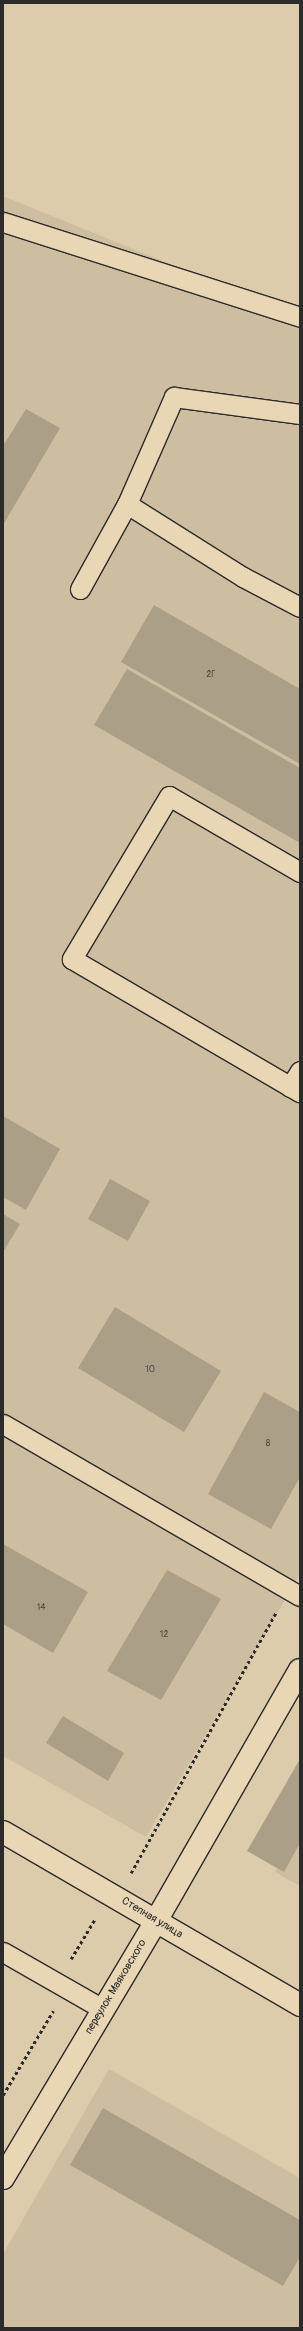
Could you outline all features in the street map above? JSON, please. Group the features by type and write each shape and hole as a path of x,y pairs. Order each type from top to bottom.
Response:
{"street":[{"name":"переулок Маяковского","path":"3,2178 156,1920 300,1670"},
{"name":"Степная улица","path":"3,1832 118,1897 300,2005"}],"lane":[{"path":"3,222 300,317"},
{"path":"80,589 127,504 174,397 300,414"},
{"path":"127,504 243,577 300,607"},
{"path":"300,872 169,796 72,959 295,1090 300,1071"},
{"path":"3,1424 294,1593"},
{"path":"3,1952 103,2010"}],"path":[{"path":"3,2095 67,1988 67,1966 88,1929 118,1897 294,1593"}],"shaded area":[{"path":"3,196 300,317 300,1574 146,1837 3,1756"},
{"path":"300,1825 300,1886 275,1872"},
{"path":"109,2069 300,2178 300,2328 3,2328 3,2254"}],"building":[{"path":"26,409 60,428 3,525 3,446"},
{"path":"154,605 300,689 300,764 121,662"},
{"path":"127,669 300,768 300,843 94,725"},
{"path":"3,1116 60,1149 26,1210 3,1197"},
{"path":"110,1179 150,1201 128,1241 88,1219"},
{"path":"3,1214 20,1224 3,1252"},
{"path":"115,1307 221,1371 184,1432 78,1368"},
{"path":"264,1392 300,1412 300,1477 271,1529 208,1494"},
{"path":"3,1544 88,1592 53,1653 3,1624"},
{"path":"167,1570 221,1599 161,1700 107,1671"},
{"path":"63,1716 124,1753 108,1781 46,1743"},
{"path":"300,1759 300,1843 284,1872 247,1851"},
{"path":"103,2108 300,2220 300,2257 283,2286 70,2165"}]}
